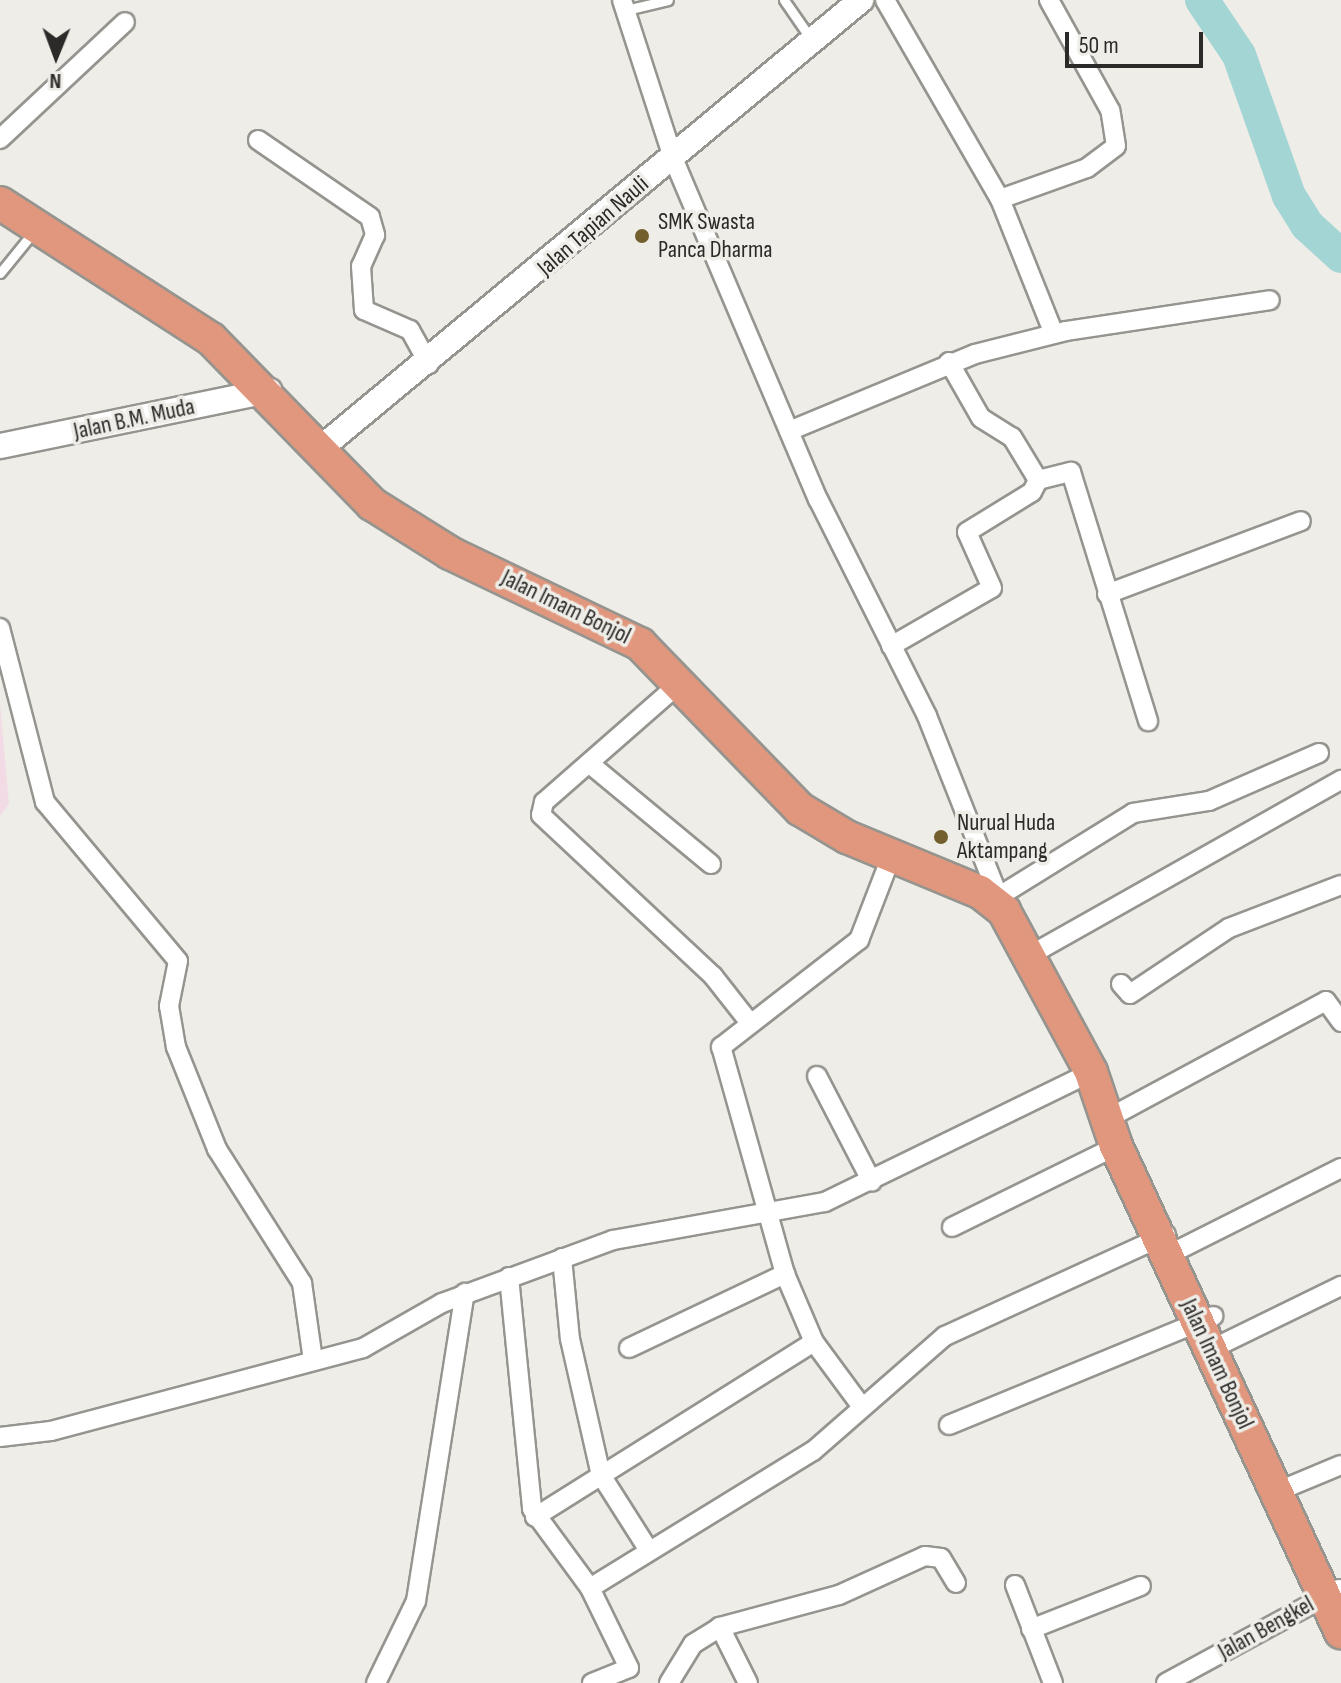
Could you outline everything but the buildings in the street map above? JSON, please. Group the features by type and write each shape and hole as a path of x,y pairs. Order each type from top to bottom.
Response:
{"highway":[{"name":"Jalan Imam Bonjol","path":"0,203 211,339 269,391 372,504 407,527 612,625 680,683 800,809 891,857 944,875 1002,903 1032,954 1212,1327 1284,1490 1335,1593 1341,1632"}],"main road":[{"name":"Jalan Tapian Nauli","path":"321,448 429,364 861,0"},
{"name":"Jalan B.M. Muda","path":"0,446 269,391"}],"street":[{"path":"885,0 1000,199 1054,334"},
{"path":"1000,199 1087,168 1116,146 1110,110 1049,0"},
{"path":"624,5 673,158 789,431 891,646 1002,903 1133,813 1209,801 1319,753"},
{"path":"0,139 125,22"},
{"path":"258,140 370,217 375,235 361,266 364,310 410,330 429,364"},
{"path":"789,431 949,362 1054,334 1270,300"},
{"path":"949,362 981,418 1012,437 1038,480"},
{"path":"891,646 992,588 967,532 1032,492 1038,480 1071,472 1148,721"},
{"path":"1107,594 1301,521"},
{"path":"0,628 45,802 178,961 169,1006 176,1047 217,1149 299,1276 313,1360"},
{"path":"680,683 544,802 543,820 713,976 750,1023"},
{"path":"590,764 711,864"},
{"path":"1032,954 1341,780"},
{"path":"862,1407 814,1342 785,1274 765,1218 721,1047 859,940 891,857"},
{"path":"1121,984 1130,994 1229,928 1341,885"},
{"path":"952,1227 1110,1114 1334,996 1341,1022"},
{"path":"817,1076 872,1182"},
{"path":"0,1437 51,1431 381,1340 465,1293 645,1232 765,1218 872,1182 1110,1114"},
{"path":"590,1588 648,1549 813,1451 925,1349 970,1321 1341,1168"},
{"path":"562,1258 570,1339 601,1475 648,1549"},
{"path":"629,1348 785,1274"},
{"path":"509,1277 535,1517 590,1588 634,1676 592,1683"},
{"path":"949,1425 1212,1327 1341,1286"},
{"path":"376,1683 419,1588 465,1293"},
{"path":"535,1517 814,1342"},
{"path":"1284,1490 1341,1465"},
{"path":"669,1683 693,1644 720,1627 839,1595 925,1556 941,1558 956,1583"},
{"path":"1015,1585 1053,1683"},
{"path":"1031,1629 1141,1586"},
{"name":"Jalan Bengkel","path":"1166,1683 1335,1593"},
{"path":"720,1627 748,1683"}],"lane":[{"path":"624,5 668,0"},
{"path":"784,0 813,42"},
{"path":"0,273 37,227"}],"shaded area":[{"path":"0,703 9,804 0,816"}],"waterway":[{"path":"1202,0 1239,55 1289,196 1307,225 1341,256"}],"place":[{"name":"SMK Swasta Panca Dharma","path":"642,236"},
{"name":"Nurual Huda Aktampang","path":"941,837"}]}
